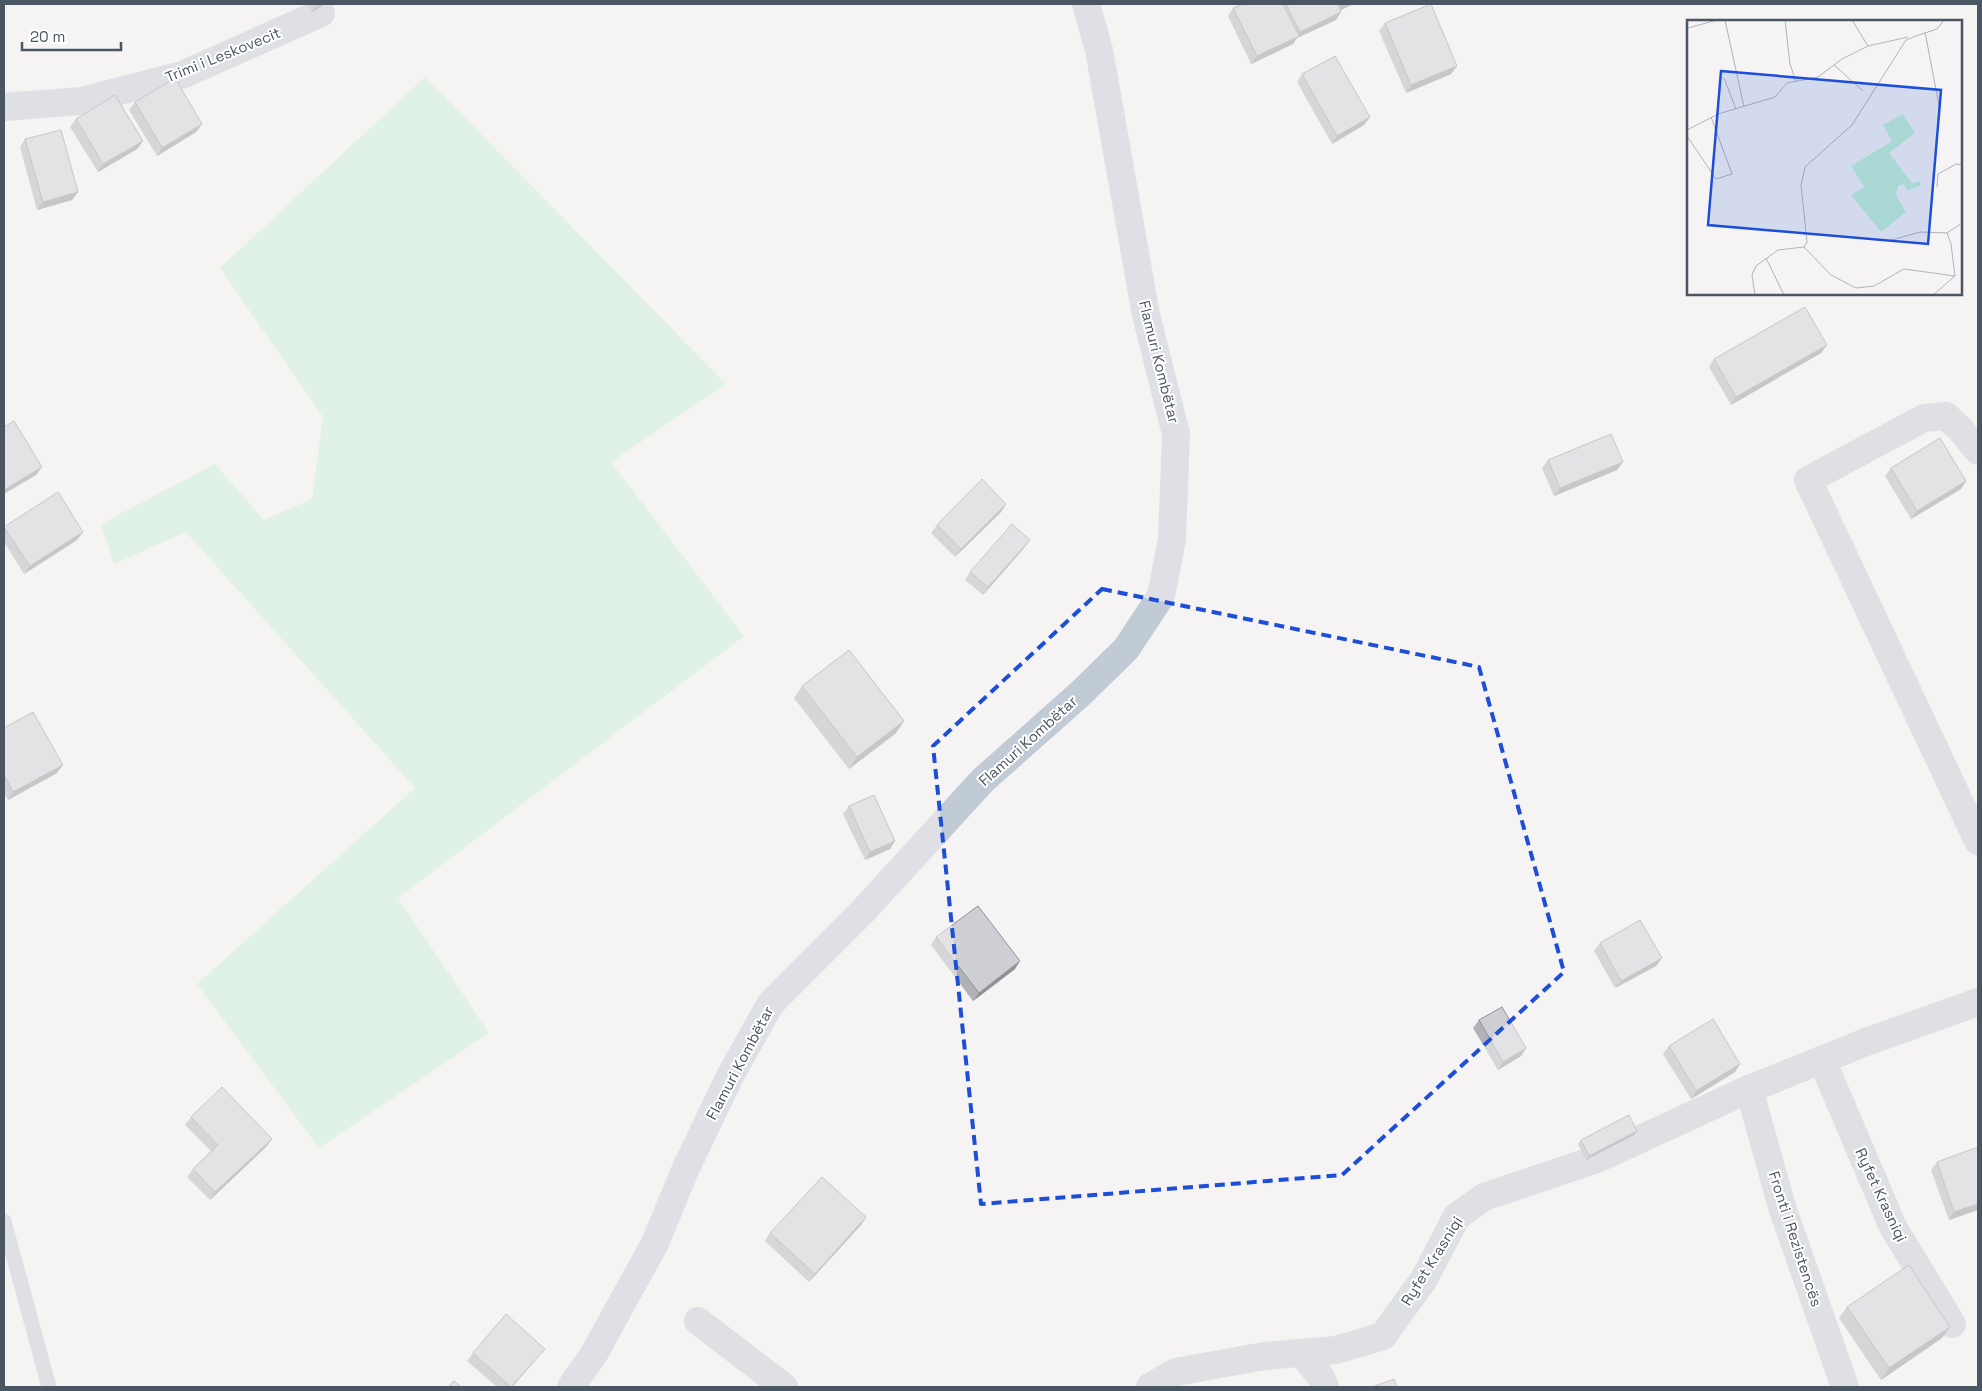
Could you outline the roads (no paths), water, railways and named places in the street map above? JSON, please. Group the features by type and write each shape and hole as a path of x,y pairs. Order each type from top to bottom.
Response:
{"street":[{"name":"Flamuri Kombëtar","path":"571,1387 594,1354 655,1243 686,1168 731,1074 771,1003 865,909 983,780 1081,693 1126,650 1161,596 1172,538 1176,434 1146,316 1099,50 1086,4"},
{"name":"Trimi i Leskovecit","path":"4,107 81,101 182,75 321,14"},
{"path":"1978,451 1961,430 1946,416 1924,418 1808,480 1978,841"},
{"name":"Ryfet Krasniqi","path":"1150,1387 1176,1372 1264,1356 1336,1350 1383,1336 1424,1278 1457,1216 1484,1197 1597,1159 1749,1089 1978,1002"},
{"name":"Ryfet Krasniqi","path":"1822,1060 1893,1226 1952,1324"},
{"name":"Fronti i Rezistencës","path":"1749,1089 1783,1210 1845,1387"},
{"path":"698,1321 784,1387"},
{"path":"1302,1353 1321,1377 1325,1387"}],"lane":[{"path":"4,1221 49,1387"}]}
